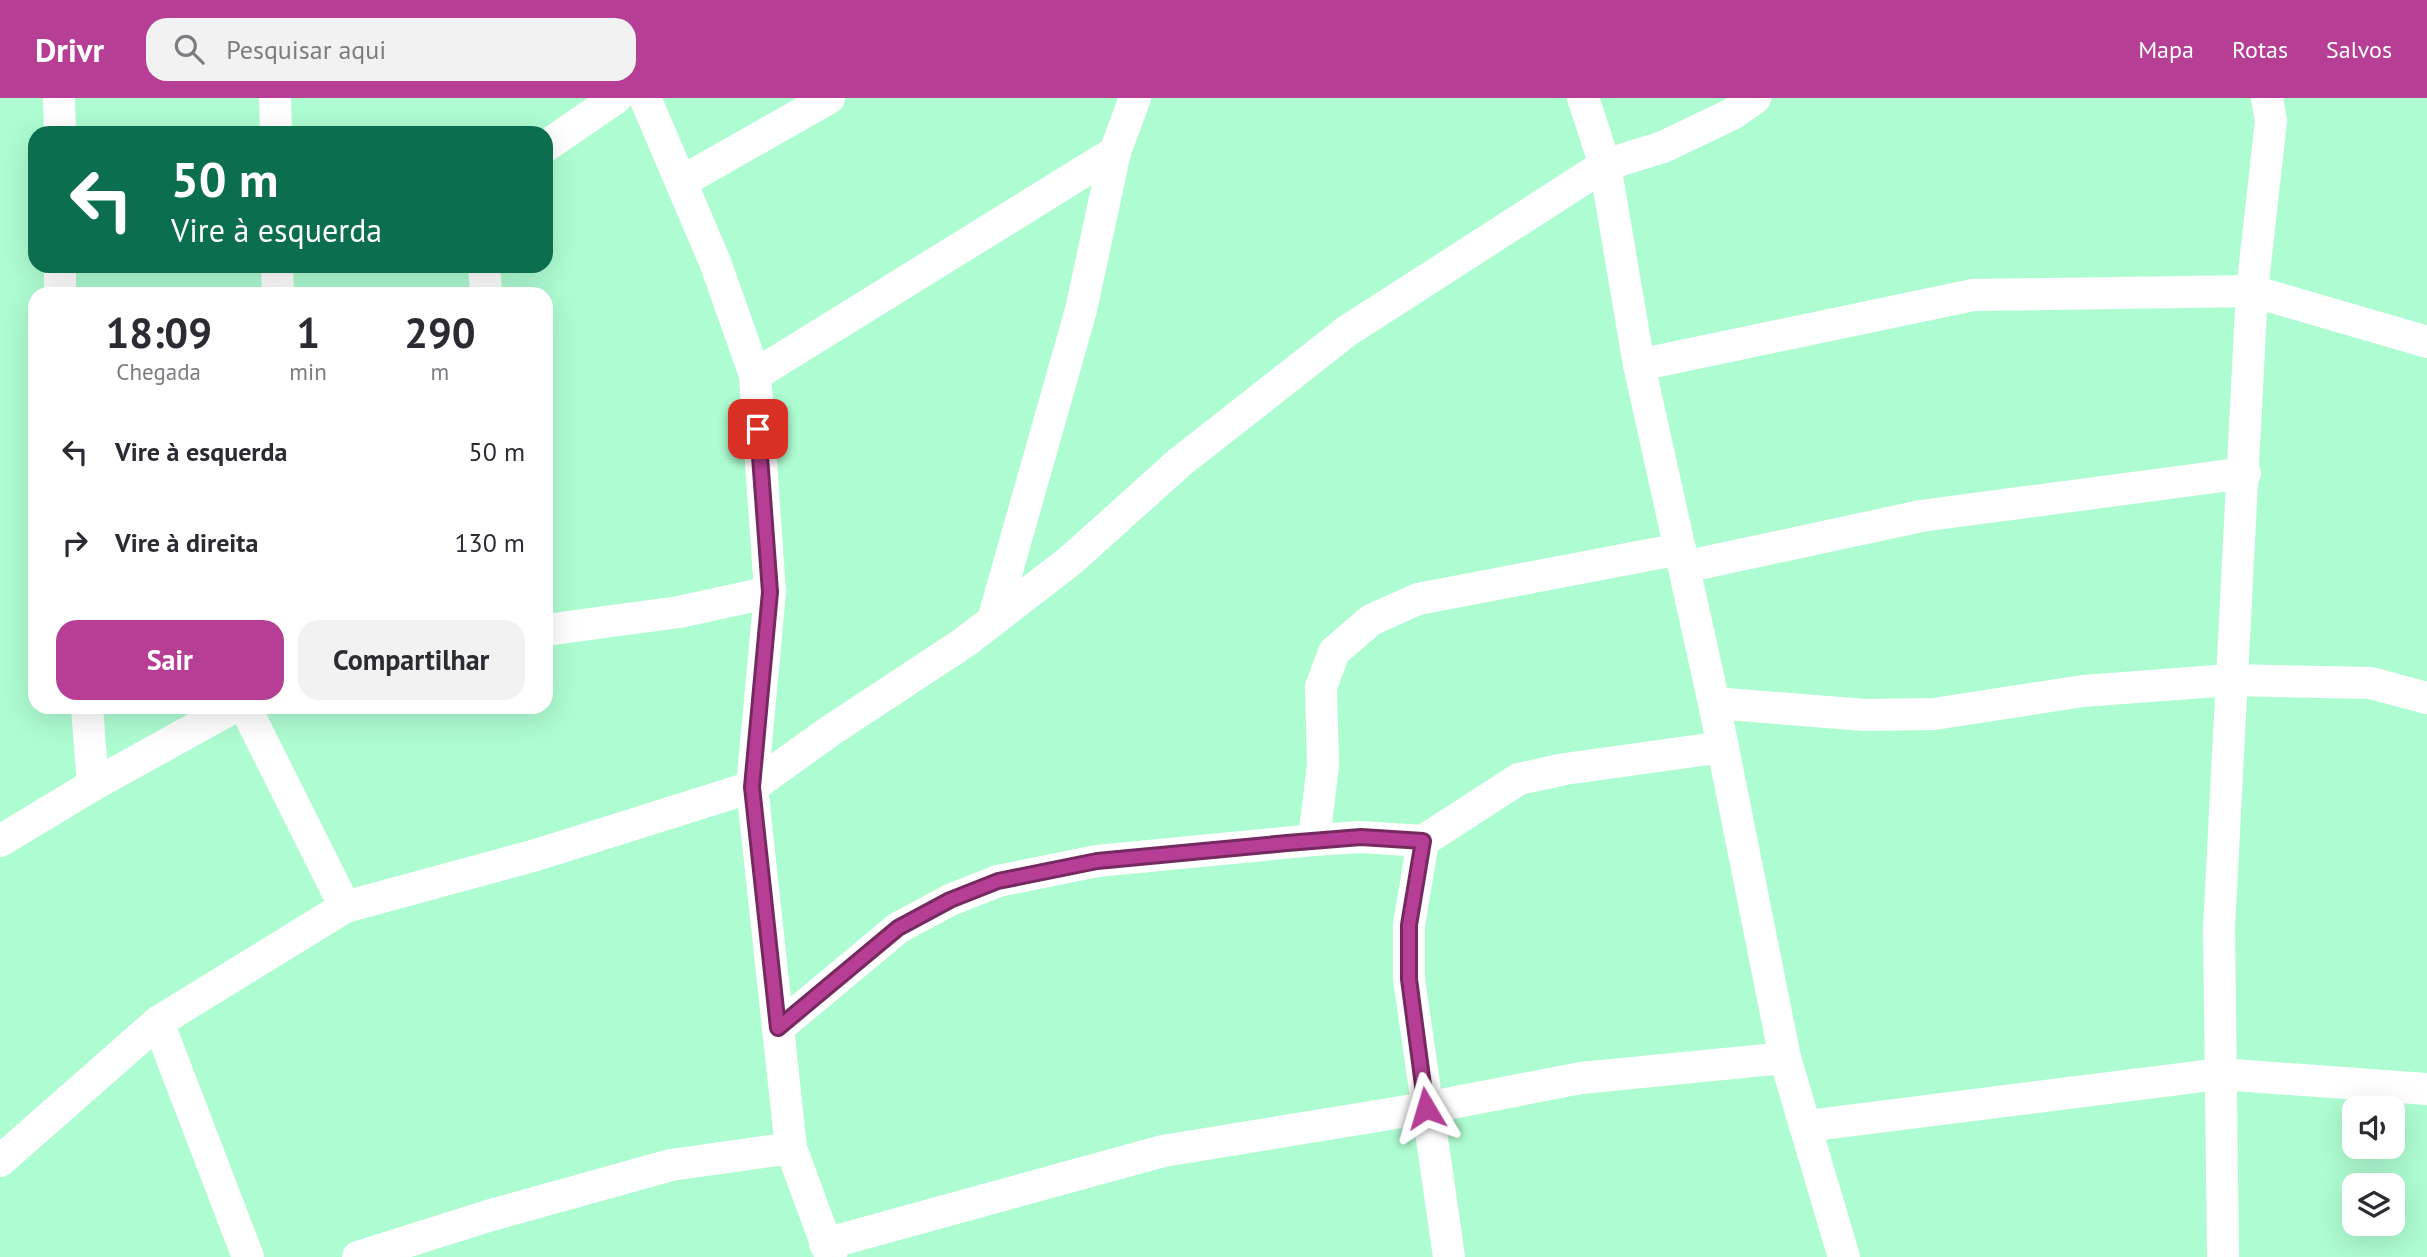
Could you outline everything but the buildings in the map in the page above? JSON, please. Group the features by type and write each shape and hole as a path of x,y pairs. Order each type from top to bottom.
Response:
{"street":[{"path":"59,98 60,126"},
{"path":"275,98 276,126"},
{"path":"553,141 615,98"},
{"path":"645,98 715,262 755,375 770,592 752,787 791,1148 828,1251 1163,1151 1426,1108 1581,1078 1786,1058"},
{"path":"682,181 829,98"},
{"path":"993,620 1081,310 1115,152 1135,98"},
{"path":"1583,98 1605,165 1639,365 1714,704 1786,1058 1844,1257"},
{"path":"0,1161 158,1022 345,907 536,855 752,787 993,620 1071,560 1180,461 1347,331 1605,165 1663,147 1732,114 1755,98"},
{"path":"2223,1257 2219,928 2231,680 2245,473 2252,291 2271,121 2267,98"},
{"path":"755,375 1115,152"},
{"path":"1639,365 1973,295 2252,291 2427,342"},
{"path":"1314,841 1323,765 1321,687 1334,652 1371,620 1418,599 1682,558 1921,516 2245,473"},
{"path":"553,629 680,612 770,592"},
{"path":"1714,704 1865,715 1934,714 2083,691 2231,680 2371,682 2427,698"},
{"path":"88,714 93,785"},
{"path":"0,841 93,785 221,714"},
{"path":"248,714 345,907"},
{"path":"778,1028 898,928 950,900 998,881 1097,861 1361,837 1423,841 1519,779 1564,769 1723,747"},
{"path":"1423,841 1409,925 1409,965 1426,1108 1449,1257"},
{"path":"158,1022 248,1257"},
{"path":"1807,1126 2220,1074 2427,1089"},
{"path":"358,1257 488,1216 671,1165 791,1148"}],"route":[{"path":"758,429 770,592 752,787 778,1028 898,928 950,900 998,881 1097,861 1287,843 1361,837 1423,841 1409,925 1409,979 1426,1108"}]}
